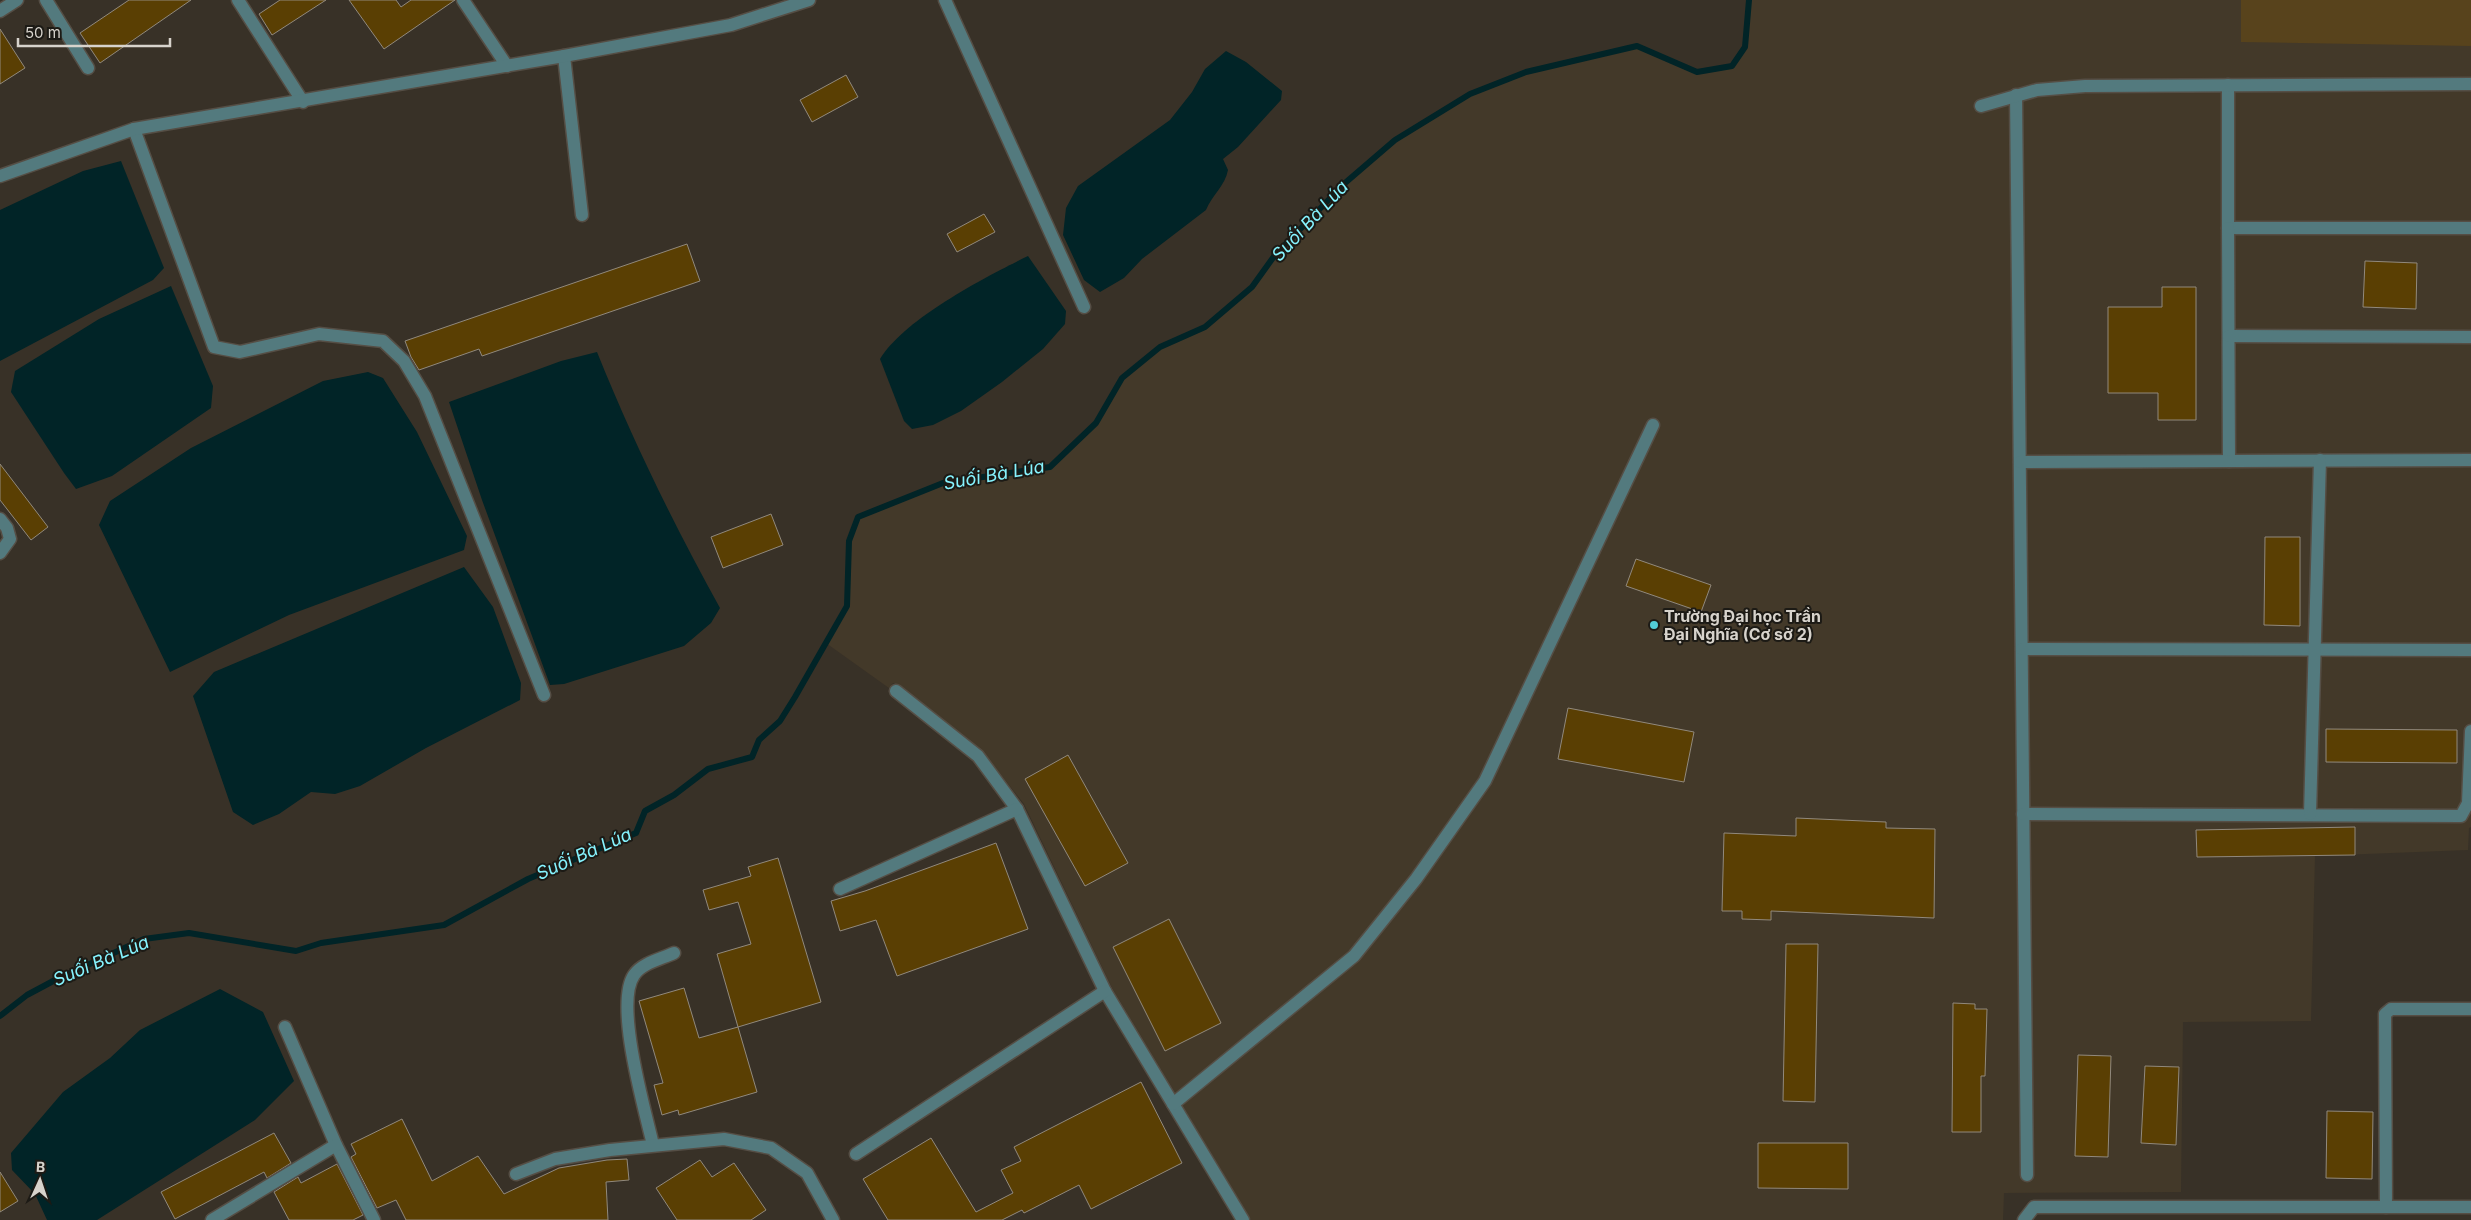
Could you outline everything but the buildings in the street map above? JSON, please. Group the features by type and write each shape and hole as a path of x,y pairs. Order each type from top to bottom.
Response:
{"street":[{"path":"0,11 17,0"},
{"path":"46,0 88,68"},
{"path":"238,0 303,102"},
{"path":"464,0 507,66"},
{"path":"0,176 134,130 303,102 732,25 779,5 809,0"},
{"path":"945,0 1084,307"},
{"path":"564,56 582,215"},
{"path":"1981,106 2016,95 2086,86 2471,84"},
{"path":"2228,85 2229,461"},
{"path":"2016,95 2027,1175"},
{"path":"134,130 214,347 240,352 319,334 383,341 404,361 425,396 544,694"},
{"path":"2228,228 2471,228"},
{"path":"2229,336 2471,337"},
{"path":"1173,1104 1354,956 1416,879 1485,781 1653,425"},
{"path":"2310,814 2320,460"},
{"path":"2020,462 2471,460"},
{"path":"0,519 7,528 10,539 0,553"},
{"path":"2022,649 2471,650"},
{"path":"896,691 978,756 1017,808 1105,991 1243,1220"},
{"path":"2023,814 2461,816 2468,803 2471,731"},
{"path":"840,889 1017,808"},
{"path":"653,1145 633,1056 627,1013 627,992 633,976 641,967 674,953"},
{"path":"856,1154 1105,991"},
{"path":"2386,1207 2385,1014 2392,1009 2471,1009"},
{"path":"284,1027 336,1145 374,1220"},
{"path":"516,1174 555,1159 653,1145 724,1139 771,1148 807,1173 833,1220"},
{"path":"212,1220 336,1145"},
{"path":"2024,1220 2034,1207 2386,1207 2468,1212"}],"shaded area":[{"name":"Trường Đại học Trần Đại Nghĩa (Cơ sở 2)","path":"1749,0 2471,0 2471,827 2469,828 2468,850 2315,856 2311,1021 2183,1022 2181,1192 2004,1193 2003,1220 1251,1220 1112,988 1024,804 981,750 900,685 893,683 889,688 826,643 847,606 849,541 858,517 943,483 1050,467 1096,423 1122,378 1160,347 1205,327 1252,287 1275,255 1345,183 1395,140 1470,94 1526,72 1637,46 1697,72 1732,66 1745,47"},
{"path":"2241,0 2471,0 2471,46 2241,42"}],"water":[{"path":"1226,51 1246,62 1282,91 1281,100 1238,147 1223,159 1228,170 1226,176 1206,210 1142,259 1124,278 1100,292 1084,280 1063,235 1066,208 1078,186 1170,120 1192,92 1205,69"},
{"path":"121,161 164,268 153,280 0,361 0,210 83,171"},
{"path":"1028,256 1066,311 1065,324 1043,349 1002,382 961,411 933,425 912,429 904,421 880,359 891,344 926,314 990,275"},
{"path":"171,286 213,386 211,408 112,476 76,489 11,392 15,371 99,319"},
{"path":"597,352 654,482 720,608 711,623 684,646 564,684 550,685 482,500 449,402 561,361"},
{"path":"368,372 383,378 417,432 467,536 464,550 289,615 170,672 99,525 110,501 191,448 323,381"},
{"path":"464,567 493,607 521,683 520,700 426,748 360,786 335,794 311,792 279,814 253,825 233,812 193,696 214,672"},
{"path":"220,989 263,1012 294,1081 255,1120 97,1220 47,1220 35,1194 12,1170 11,1153 63,1092 110,1058 140,1030"}],"waterway":[{"name":"Suối Bà Lúa","path":"0,1016 27,995 144,939 189,933 296,951 321,943 444,925 528,879 636,833 645,811 674,795 708,769 752,757 759,740 780,721 847,606 849,541 858,517 943,483 1050,467 1096,423 1122,378 1160,347 1205,327 1252,287 1275,255 1345,183 1395,140 1470,94 1526,72 1637,46 1697,72 1732,66 1745,47 1749,0"}],"place":[{"name":"Trường Đại học Trần Đại Nghĩa (Cơ sở 2)","path":"1654,625"}]}
